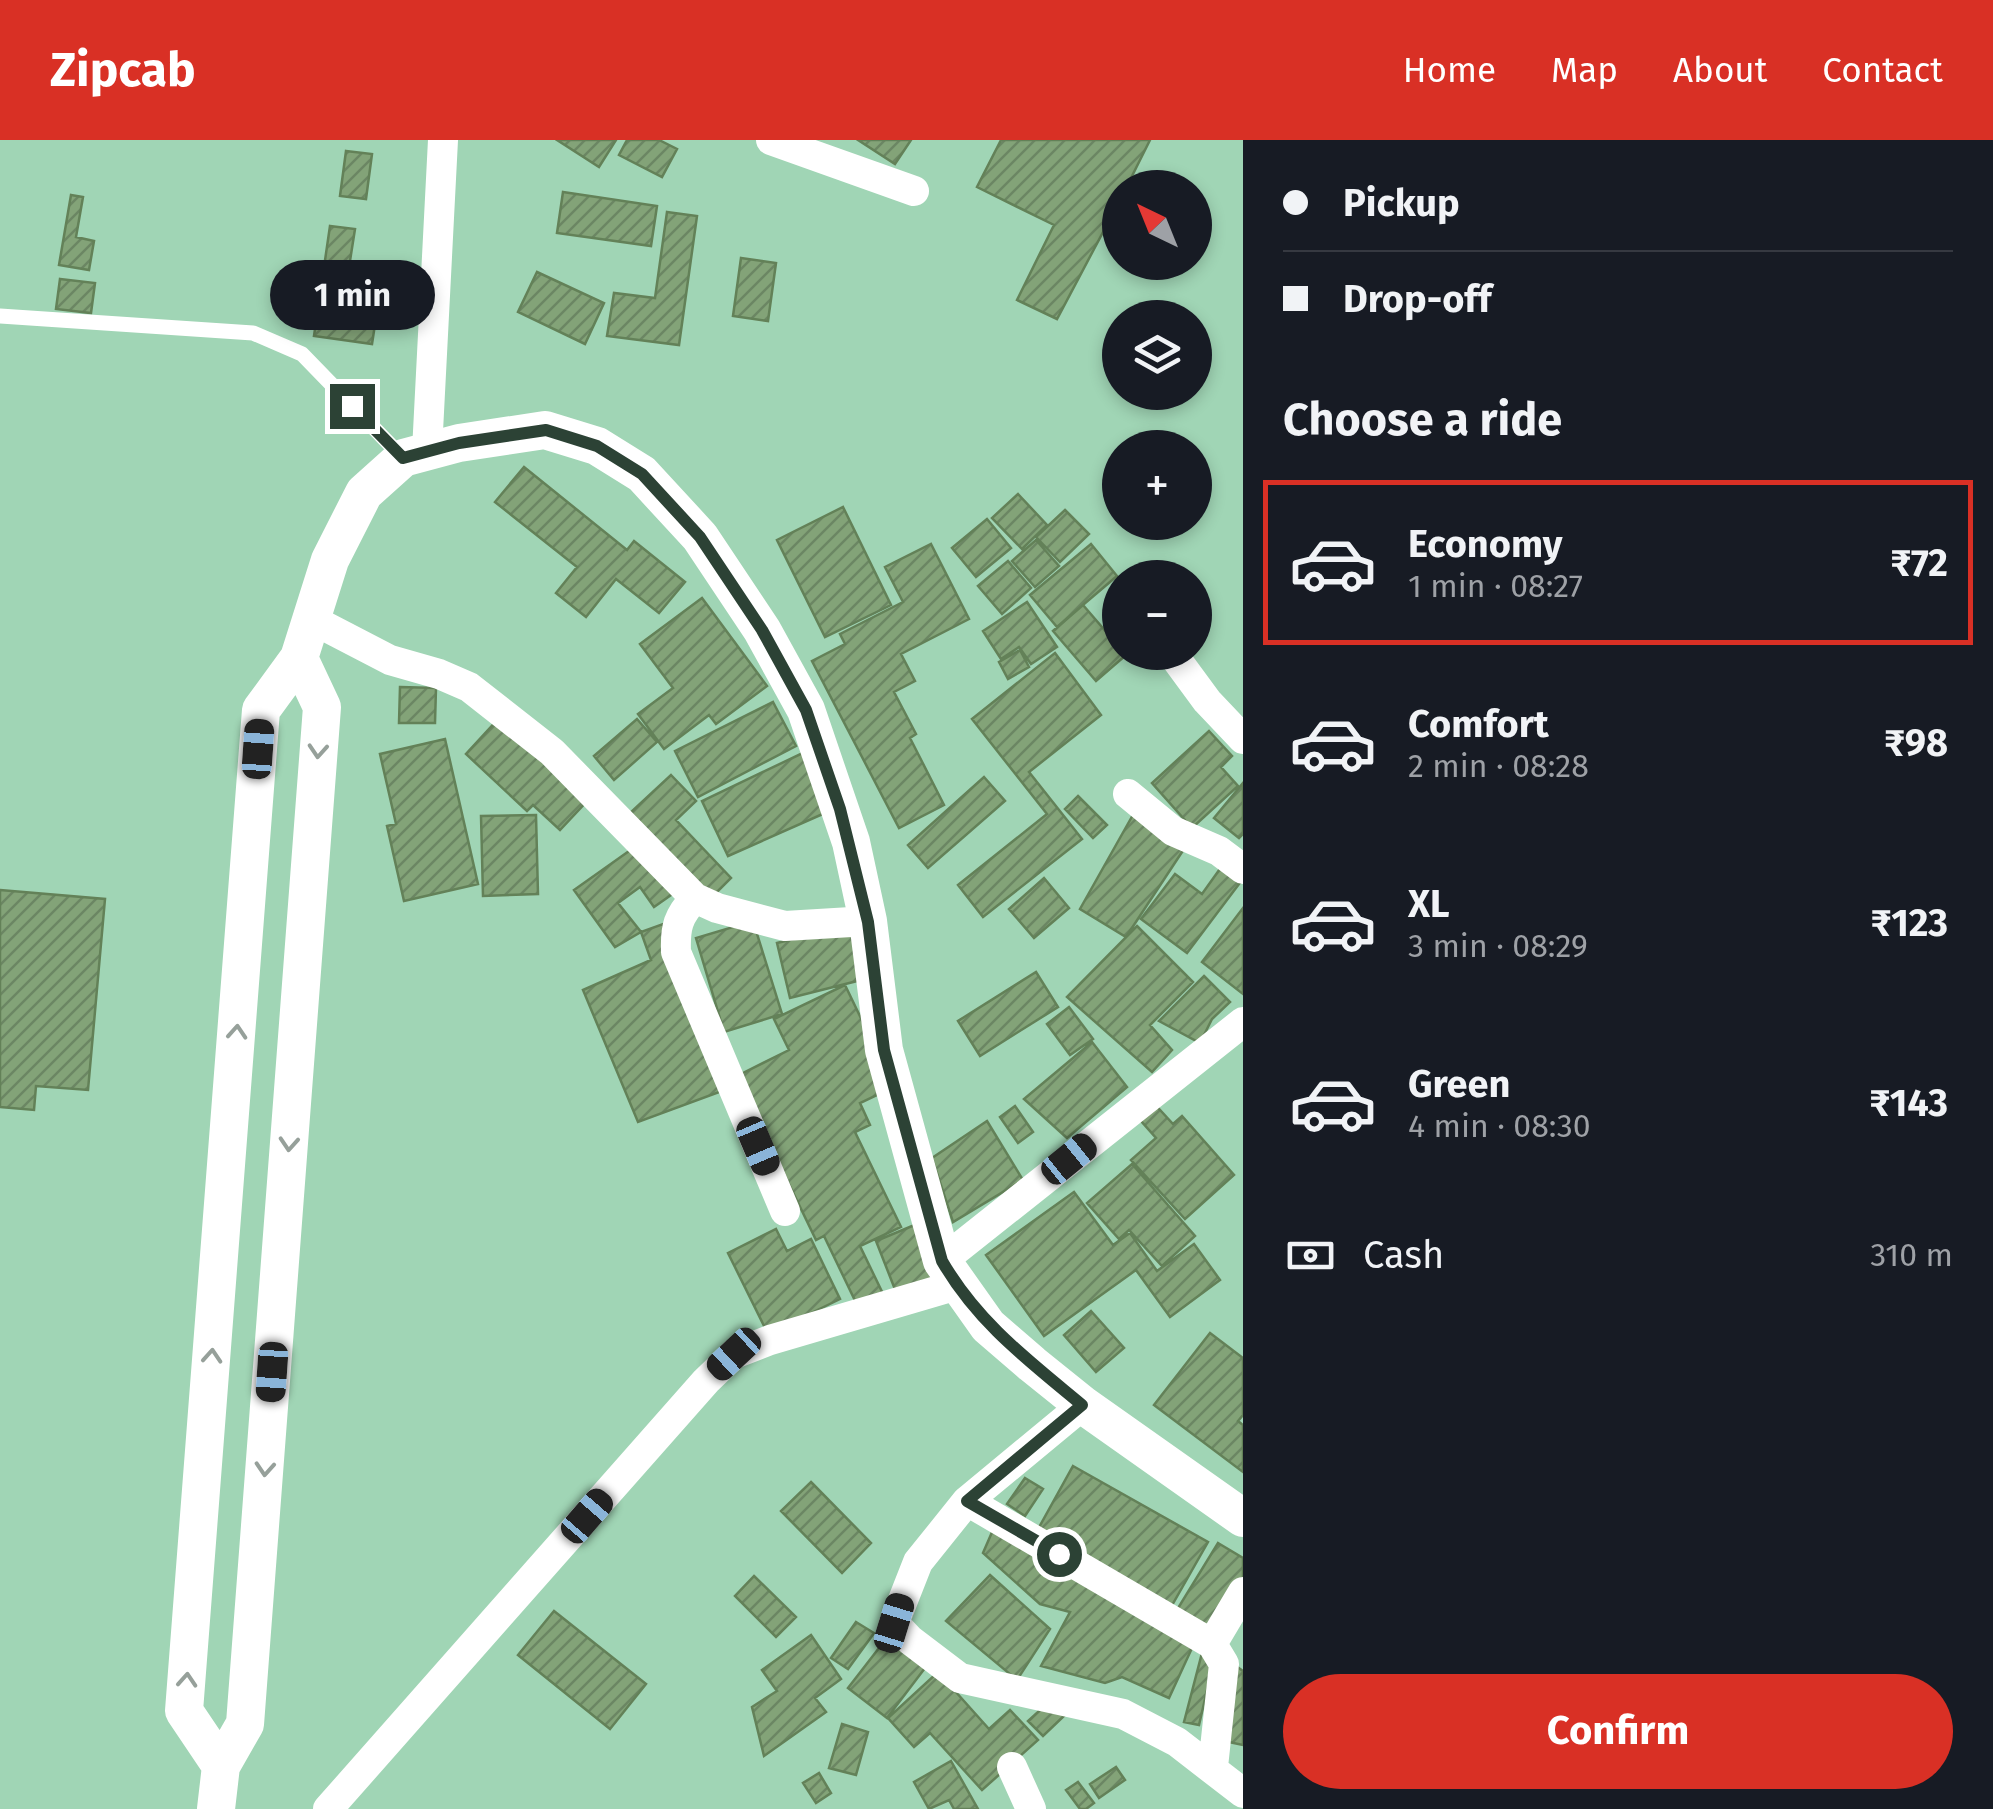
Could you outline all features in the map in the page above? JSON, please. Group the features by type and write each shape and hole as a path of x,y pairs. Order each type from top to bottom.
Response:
{"street":[{"path":"415,455 443,140"},
{"path":"771,140 914,191"},
{"path":"221,1766 184,1711 262,710 300,658 330,560 364,493 415,455 459,443 546,430 597,446 642,474 700,537 762,630 806,710 850,842 868,922 884,1050 950,1273 988,1326 1082,1405 1243,1518"},
{"path":"311,619 390,660 469,687 552,752 695,898 717,908 785,926 868,922"},
{"path":"216,1809 221,1766 245,1724 322,707 300,658"},
{"path":"1185,670 1243,739"},
{"path":"1128,794 1173,830 1219,851 1243,868"},
{"path":"695,898 679,914 676,952 784,1211"},
{"path":"328,1809 706,1380 734,1354 950,1273 1243,1022"},
{"path":"1082,1405 967,1501 918,1562 894,1623 960,1678 1124,1714 1177,1742 1242,1788"},
{"path":"967,1501 1212,1644 1224,1664 1213,1767"},
{"path":"1212,1644 1243,1592"},
{"path":"1012,1766 1031,1809"}],"lane":[{"path":"0,316 254,333 302,354 415,455"}],"building":[{"path":"557,140 616,140 599,167"},
{"path":"627,140 659,140 677,149 662,177 619,155"},
{"path":"858,140 911,140 895,164"},
{"path":"1001,140 1150,140 1135,170 1102,170 1102,234 1057,319 1017,300 1054,225 977,187"},
{"path":"346,151 372,154 366,199 340,196"},
{"path":"563,192 657,206 651,246 557,233"},
{"path":"71,195 83,197 76,237 94,241 89,270 59,265"},
{"path":"667,212 697,216 679,345 607,336 614,293 655,298"},
{"path":"330,226 355,229 347,280 381,285 372,344 314,336"},
{"path":"741,258 776,263 768,321 733,316"},
{"path":"537,272 604,303 585,344 518,312"},
{"path":"60,279 95,283 91,313 56,309"},
{"path":"524,467 627,550 634,541 685,582 659,613 616,579 586,617 556,593 577,567 495,502"},
{"path":"1018,494 1047,525 1022,549 992,518"},
{"path":"843,507 891,605 825,637 777,540"},
{"path":"1065,510 1089,534 1060,562 1036,537"},
{"path":"987,519 1011,548 976,577 952,548"},
{"path":"1036,540 1059,566 1035,587 1012,561"},
{"path":"931,544 969,619 901,654 915,681 894,692 916,734 910,738 944,805 899,828 812,661 845,644 840,634 903,602 885,567"},
{"path":"1091,544 1104,560 1102,589 1057,627 1030,595"},
{"path":"1008,561 1031,588 1002,614 978,586"},
{"path":"702,598 767,686 716,724 709,715 664,749 638,714 673,688 640,644"},
{"path":"1027,602 1057,647 1031,664 1019,647 1001,659 983,631"},
{"path":"1083,605 1102,627 1102,670 1109,670 1096,681 1053,631"},
{"path":"1020,650 1029,667 1008,679 999,662"},
{"path":"1055,653 1101,715 1029,772 1082,839 983,917 958,885 1047,814 972,719"},
{"path":"400,687 436,688 435,723 399,723"},
{"path":"773,702 796,746 698,797 675,751"},
{"path":"500,717 589,799 560,830 533,805 527,811 466,754"},
{"path":"637,719 657,742 614,780 594,756"},
{"path":"1209,731 1232,756 1221,767 1238,786 1192,828 1152,783"},
{"path":"445,739 478,884 404,901 387,826 396,824 380,754"},
{"path":"807,751 834,809 728,856 702,801"},
{"path":"671,775 696,801 676,820 731,878 711,898 630,813"},
{"path":"984,777 1005,801 928,868 908,845"},
{"path":"1243,783 1243,834 1239,838 1214,818"},
{"path":"1078,796 1107,825 1093,838 1065,809"},
{"path":"1134,813 1184,849 1126,937 1080,909"},
{"path":"536,815 538,894 483,896 481,816"},
{"path":"639,844 674,893 654,907 640,887 618,903 641,932 615,947 574,890"},
{"path":"1222,866 1242,880 1187,953 1141,919 1175,874 1202,894"},
{"path":"1044,878 1069,908 1034,938 1009,909"},
{"path":"0,890 105,899 88,1090 36,1086 34,1110 0,1107"},
{"path":"1243,908 1243,994 1202,962"},
{"path":"753,921 782,1014 724,1032 696,938"},
{"path":"663,924 722,1091 638,1122 583,990 651,960 641,932"},
{"path":"856,924 869,978 790,998 777,943"},
{"path":"1137,926 1193,982 1150,1025 1172,1050 1152,1072 1067,997"},
{"path":"1036,972 1058,1007 980,1056 958,1021"},
{"path":"1204,976 1230,1002 1212,1019 1200,1043 1159,1021"},
{"path":"845,985 894,1087 860,1103 870,1125 855,1132 901,1227 860,1246 885,1298 860,1311 824,1236 816,1240 737,1076 789,1050 774,1019"},
{"path":"1069,1007 1093,1039 1070,1055 1047,1024"},
{"path":"1092,1042 1127,1087 1067,1138 1024,1099"},
{"path":"1150,1099 1173,1124 1182,1116 1234,1175 1185,1219 1131,1160 1156,1138 1134,1113"},
{"path":"1015,1106 1033,1132 1018,1143 1000,1117"},
{"path":"987,1121 1023,1180 953,1222 932,1158"},
{"path":"1132,1164 1195,1236 1162,1266 1129,1230 1119,1239 1087,1203"},
{"path":"1074,1192 1113,1245 1130,1233 1157,1271 1194,1244 1220,1280 1170,1317 1136,1270 1044,1336 986,1255"},
{"path":"917,1224 940,1280 898,1297 876,1241"},
{"path":"776,1229 787,1251 811,1239 840,1299 768,1334 728,1253"},
{"path":"1091,1311 1124,1348 1096,1372 1064,1335"},
{"path":"1210,1333 1243,1358 1243,1415 1238,1421 1243,1425 1243,1472 1154,1405"},
{"path":"1073,1466 1208,1542 1171,1607 1037,1531"},
{"path":"1025,1478 1043,1489 1025,1516 1007,1504"},
{"path":"811,1482 871,1543 842,1573 781,1511"},
{"path":"996,1523 1192,1648 1169,1698 1122,1677 1105,1683 1041,1666 1070,1612 1040,1604 983,1553"},
{"path":"1218,1543 1243,1558 1243,1580 1210,1634 1175,1613"},
{"path":"990,1575 1050,1629 1017,1680 946,1621"},
{"path":"754,1576 796,1617 776,1637 735,1596"},
{"path":"554,1611 646,1684 610,1729 518,1655"},
{"path":"856,1622 874,1633 848,1669 831,1658"},
{"path":"811,1635 841,1679 815,1698 826,1712 764,1756 752,1707 777,1691 762,1670"},
{"path":"886,1639 925,1668 887,1718 848,1688"},
{"path":"1202,1653 1214,1660 1199,1725 1184,1722"},
{"path":"1236,1666 1243,1671 1243,1745 1224,1741"},
{"path":"938,1672 989,1729 1010,1710 1038,1740 982,1790 930,1733 914,1747 888,1718"},
{"path":"1050,1701 1064,1716 1043,1736 1028,1721"},
{"path":"842,1724 868,1732 856,1775 829,1768"},
{"path":"951,1761 978,1809 954,1809 949,1800 929,1809 914,1782"},
{"path":"1116,1767 1125,1780 1099,1798 1090,1784"},
{"path":"819,1773 831,1793 816,1803 803,1783"},
{"path":"1078,1782 1094,1803 1086,1809 1080,1809 1066,1790"}],"route":[{"path":"352,406 403,458 459,443 546,430 597,446 642,474 700,537 762,630 806,710 850,842 868,922 884,1050 942,1261 956,1286 988,1326 1082,1405 967,1501 1059,1554"}]}
